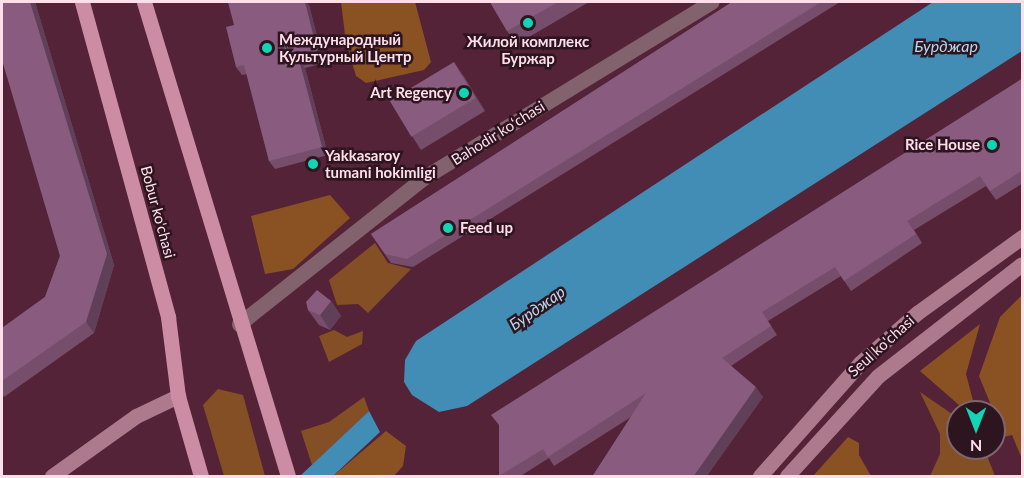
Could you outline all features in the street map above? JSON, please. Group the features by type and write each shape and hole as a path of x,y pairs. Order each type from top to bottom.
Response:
{"main road":[{"name":"Bobur ko'chasi","path":"82,2 168,316 178,396 201,477"},
{"path":"144,2 239,324 262,387 288,477"},
{"name":"Seul ko'chasi","path":"760,477 866,357 1023,237"},
{"name":"Seul ko'chasi","path":"787,477 878,376 1023,264"},
{"path":"52,477 136,416 178,396"}],"street":[{"name":"Bahodir koʻchasi","path":"239,324 423,178 711,2"}],"shaded area":[{"path":"341,2 415,2 431,62 424,70 366,83 356,76 346,43"},
{"path":"330,195 350,218 293,269 265,274 251,216"},
{"path":"375,243 388,263 411,269 368,313 358,304 337,305 329,280"},
{"path":"1022,295 1022,459 1012,435 1006,436 1006,400 989,400 979,376 1000,317"},
{"path":"980,324 966,374 973,400 953,400 920,371"},
{"path":"334,330 347,337 363,331 362,344 329,362 319,336"},
{"path":"218,389 243,395 265,476 224,476 203,405"},
{"path":"920,392 946,410 946,460 989,460 995,476 930,476 940,454 940,434"},
{"path":"364,397 369,411 312,465 301,431 329,422"},
{"path":"386,431 406,446 403,466 394,476 333,476"},
{"path":"848,437 859,443 859,455 871,476 813,476"}],"water":[{"name":"Бурджар","path":"933,2 1022,2 1022,51 467,406 439,412 412,395 404,382 405,360 416,341"},
{"path":"369,411 380,432 333,476 300,476"}],"building":[{"path":"2,2 30,2 107,254 86,322 2,381 2,328 45,297 60,256 2,60"},
{"path":"228,2 305,2 318,55 299,60 322,147 269,161 244,65 236,67 226,27 234,25"},
{"path":"490,2 558,2 507,31"},
{"path":"732,2 821,2 407,259 385,254 371,234"},
{"path":"454,62 476,98 411,137 390,101"},
{"path":"1023,78 1023,170 990,191 980,176 907,221 916,234 844,281 835,267 762,312 771,326 722,358 756,387 693,477 592,477 646,393 548,457 543,449 499,476 499,425 491,415"},
{"path":"317,290 331,301 320,315 308,310 306,302"}],"place":[{"name":"Жилой комплекс Буржар","path":"528,23"},
{"name":"Международный Культурный Центр","path":"267,48"},
{"name":"Art Regency","path":"464,93"},
{"name":"Rice House","path":"992,145"},
{"name":"Yakkasaroy tumani hokimligi","path":"313,164"},
{"name":"Feed up","path":"448,228"}]}
